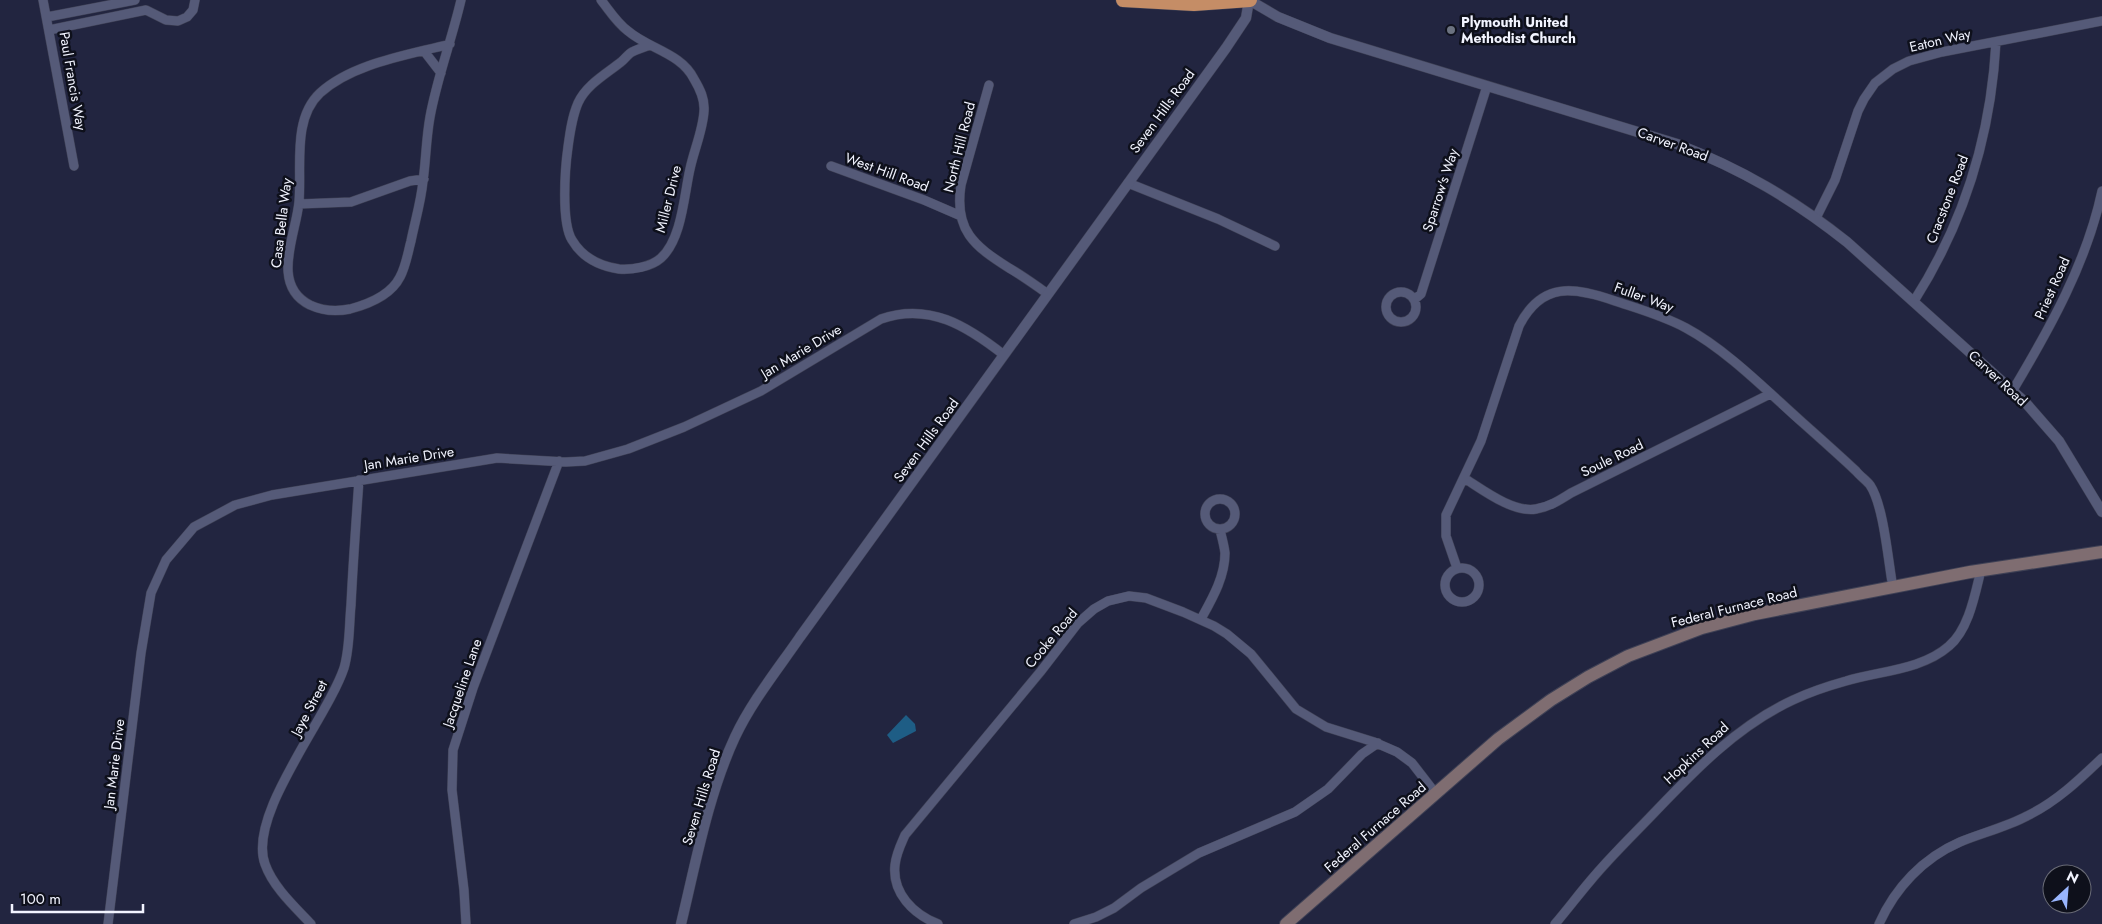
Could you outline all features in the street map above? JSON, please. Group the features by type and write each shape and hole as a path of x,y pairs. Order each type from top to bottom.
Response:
{"highway":[{"path":"1122,0 1180,4 1249,0"}],"main road":[{"name":"Federal Furnace Road","path":"1286,924 1498,739 1551,700 1588,677 1628,656 1702,628 1755,614 1981,570 2102,552"}],"street":[{"name":"Paul Francis Way","path":"43,0 74,166"},
{"path":"47,17 135,0"},
{"path":"49,30 146,10 166,20 178,21 187,17 193,10 195,0"},
{"name":"Casa Bella Way","path":"450,44 366,67 342,77 319,94 309,108 302,127 299,204 293,227 288,266 288,282 295,294 306,303 321,310 349,309 367,304 381,296 400,278 421,198 430,116 450,44 461,0"},
{"name":"Miller Drive","path":"601,0 628,32 667,53 690,70 704,102 703,120 689,171 679,222 668,251 660,259 646,266 622,269 605,267 592,261 571,239 564,189 571,129 579,101 591,85 632,52 650,45"},
{"name":"Carver Road","path":"1249,0 1278,17 1330,38 1646,133 1700,153 1747,174 1816,218 1847,242 2013,390 2059,441 2102,512"},
{"name":"Seven Hills Road","path":"681,924 714,791 736,734 761,693 1246,18 1249,0"},
{"name":"Eaton Way","path":"1816,218 1835,180 1858,111 1876,83 1893,69 1909,61 1942,52 2102,21"},
{"name":"Cracstone Road","path":"1914,300 1936,267 1958,218 1976,168 1990,98 1996,42"},
{"path":"424,51 441,73"},
{"name":"North Hill Road","path":"989,85 961,185 959,201 961,216 965,230 983,251 1048,294"},
{"name":"Sparrow's Way","path":"1415,299 1421,294 1487,86"},
{"name":"West Hill Road","path":"831,166 924,200 961,216"},
{"path":"299,204 351,202 410,181 424,179"},
{"path":"1128,183 1218,219 1274,246"},
{"name":"Priest Road","path":"2013,390 2045,335 2063,299 2083,250 2102,191"},
{"name":"Fuller Way","path":"1457,568 1447,542 1445,522 1448,509 1487,426 1519,326 1523,318 1543,298 1561,291 1588,292 1655,314 1686,328 1716,348 1770,394 1870,485 1879,507 1893,588"},
{"name":"Jan Marie Drive","path":"108,924 146,614 151,593 159,573 174,550 194,527 235,505 272,495 497,458 584,461 612,454 684,427 761,390 881,320 894,315 921,313 953,323 983,338 1004,355"},
{"name":"Soule Road","path":"1464,478 1504,502 1523,509 1535,509 1554,504 1571,493 1770,394"},
{"name":"Jacqueline Lane","path":"466,924 464,890 452,790 453,750 473,688 559,461"},
{"name":"Jaye Street","path":"311,924 278,886 264,864 262,838 274,803 322,714 344,667 350,628 359,480"},
{"path":"1201,619 1223,571 1225,552 1220,530"},
{"name":"Hopkins Road","path":"1555,924 1594,877 1678,788 1735,734 1791,701 1846,681 1924,661 1950,646 1960,632 1966,618 1981,570"},
{"name":"Cooke Road","path":"938,924 916,912 899,891 895,864 906,835 1042,671 1078,623 1094,609 1108,601 1129,596 1146,598 1201,619 1227,634 1251,654 1288,702 1305,716 1335,730 1378,743 1396,752 1412,763 1436,794"},
{"path":"1074,924 1096,917 1114,908 1199,852 1272,824 1295,812 1328,789 1362,754 1378,743"},
{"path":"1879,924 1903,884 1933,857 1958,843 2026,817 2047,806 2079,781 2102,758"}],"water":[{"path":"906,715 915,724 916,731 893,743 887,735"}],"place":[{"name":"Plymouth United Methodist Church","path":"1451,30"}]}
